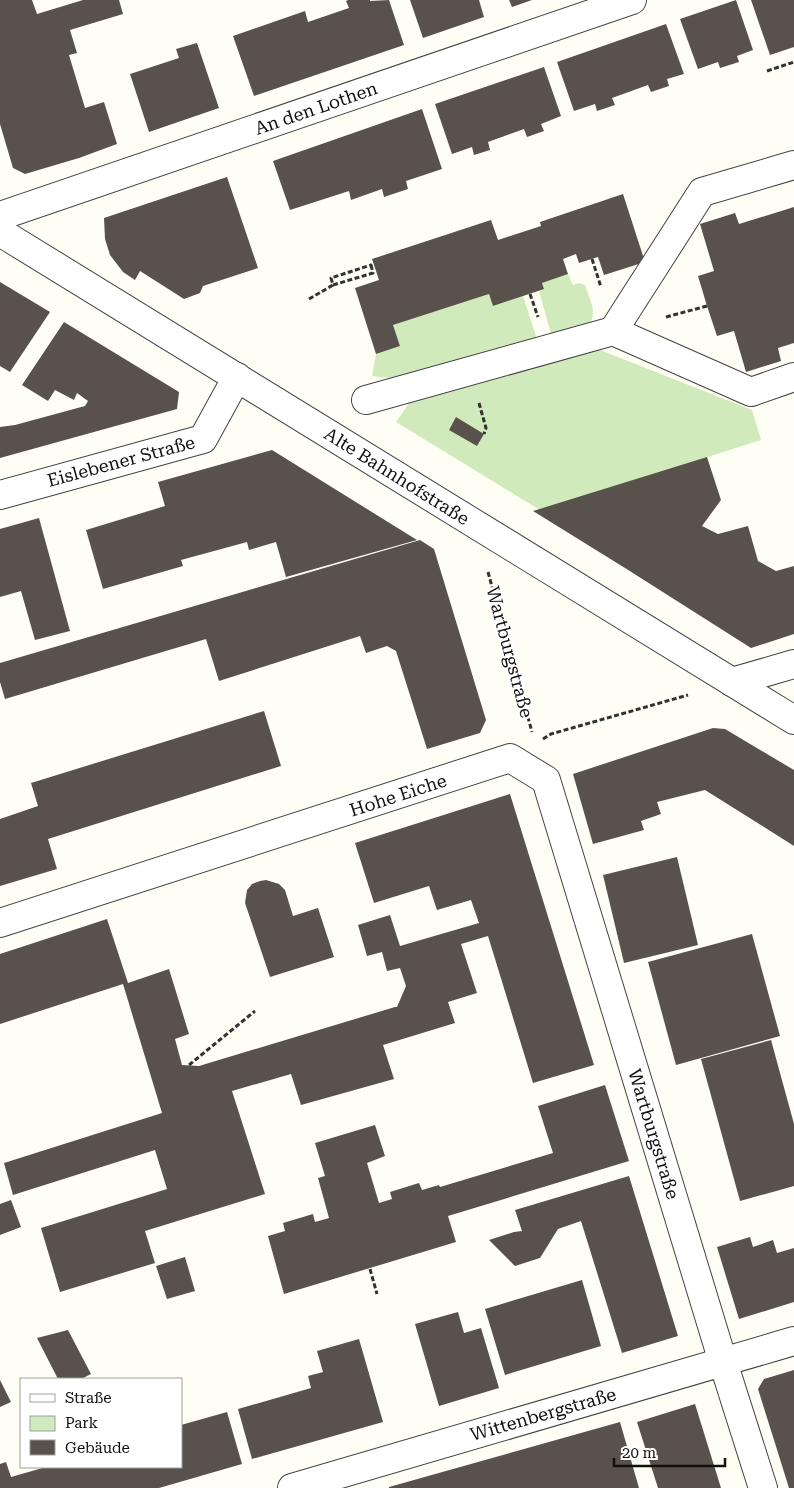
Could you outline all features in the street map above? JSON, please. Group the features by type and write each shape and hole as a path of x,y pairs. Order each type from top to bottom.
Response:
{"street":[{"name":"An den Lothen","path":"0,216 632,0"},
{"path":"614,332 702,192 794,164"},
{"name":"Alte Bahnhofstraße","path":"0,232 794,720"},
{"path":"366,400 614,332 751,392 794,376"},
{"name":"Eislebener Straße","path":"0,494 203,439 237,377"},
{"path":"732,682 788,666"},
{"name":"Hohe Eiche","path":"0,923 510,758"},
{"name":"Wartburgstraße","path":"510,758 546,780 763,1488"},
{"name":"Wittenbergstraße","path":"292,1488 794,1341"}],"path":[{"path":"767,70 794,62"},
{"path":"592,259 597,275"},
{"path":"309,299 334,285 373,273 374,269 370,265 331,278 334,285"},
{"name":"Wartburgstraße","path":"488,571 536,743"},
{"path":"510,758 550,734 732,682"},
{"path":"190,1066 256,1011"},
{"path":"370,1269 377,1294"}],"green space":[{"path":"568,274 573,285 579,283 585,285 592,306 593,316 588,326 556,337 551,334 539,291 544,289 542,283"},
{"path":"489,294 493,306 523,296 537,339 419,374 417,371 390,378 372,376 376,354 400,346 393,325"},
{"path":"595,348 752,410 761,440 540,510 396,422 414,396"}],"building":[{"path":"0,0 32,0 37,14 83,0 119,0 123,14 70,30 77,53 69,55 85,108 104,102 117,144 79,158 25,174 13,168 0,124"},
{"path":"389,0 404,45 254,96 233,36 305,11 308,22 349,8 346,1"},
{"path":"410,0 479,0 484,17 423,38"},
{"path":"509,0 532,0 512,7"},
{"path":"736,0 753,50 737,56 739,62 720,68 718,62 698,69 680,19"},
{"path":"751,0 794,0 794,47 770,55"},
{"path":"666,24 684,74 667,79 669,86 651,92 648,85 612,98 615,105 597,111 595,104 574,111 557,62"},
{"path":"197,43 219,108 149,132 130,74 179,58 176,49"},
{"path":"544,67 561,116 541,124 544,131 527,137 524,129 488,142 490,150 474,155 472,147 452,154 435,104"},
{"path":"422,109 442,169 406,181 408,189 384,197 382,189 351,200 349,191 290,210 273,161"},
{"path":"227,177 258,268 203,286 200,293 184,299 140,271 135,280 123,272 110,255 105,239 104,218"},
{"path":"623,194 645,262 604,275 598,257 579,263 576,254 563,259 568,274 542,283 544,289 493,306 489,294 393,325 400,346 376,354 355,288 379,280 372,259 491,220 498,240 541,226 540,222"},
{"path":"794,207 794,343 778,348 781,361 746,372 734,331 717,336 707,306 698,276 714,271 700,224 735,213 739,224"},
{"path":"0,282 50,312 10,372 0,366"},
{"path":"64,322 179,392 177,409 0,458 0,427 15,425 85,406 88,401 77,393 74,400 55,390 48,401 22,385"},
{"path":"456,417 484,434 477,446 449,430"},
{"path":"272,450 417,540 286,577 276,542 249,550 247,542 181,560 183,566 103,589 86,530 165,506 158,482"},
{"path":"707,457 721,500 702,526 718,534 748,526 758,561 776,571 794,566 794,634 751,648 533,511"},
{"path":"39,518 70,631 35,640 21,591 0,597 0,529"},
{"path":"420,540 434,549 486,720 480,733 427,749 396,651 387,646 366,653 360,636 219,681 206,639 5,699 0,682 0,663"},
{"path":"264,711 281,766 48,839 57,869 0,886 0,819 38,806 31,783"},
{"path":"713,728 725,729 794,770 794,846 705,790 657,802 661,814 641,821 644,830 593,844 573,774"},
{"path":"510,794 594,1065 533,1083 488,936 461,944 477,993 448,1002 455,1023 383,1045 394,1079 301,1105 291,1074 232,1091 265,1194 145,1231 155,1263 60,1292 41,1228 167,1189 155,1150 13,1195 4,1163 162,1113 123,984 0,1024 0,954 107,919 128,983 169,969 189,1034 175,1039 182,1065 199,1066 397,1007 406,986 400,968 387,971 382,952 367,956 358,925 390,915 400,946 479,923 471,900 437,910 429,886 374,903 355,843"},
{"path":"677,857 698,945 624,963 603,875"},
{"path":"266,880 279,884 285,890 293,916 318,908 334,957 270,977 245,903 247,890 252,884"},
{"path":"752,934 780,1036 676,1065 648,962"},
{"path":"771,1040 794,1124 794,1186 740,1201 701,1059"},
{"path":"605,1085 629,1161 448,1216 456,1242 284,1294 268,1236 285,1231 283,1223 313,1214 315,1222 329,1218 318,1178 325,1176 315,1143 375,1125 385,1156 367,1163 379,1203 392,1199 390,1192 419,1183 422,1190 439,1185 440,1187 553,1153 538,1106"},
{"path":"629,1176 678,1336 622,1353 581,1221 558,1229 540,1258 515,1266 489,1240 522,1231 515,1210"},
{"path":"11,1200 21,1227 0,1235 0,1204"},
{"path":"750,1237 753,1247 773,1240 777,1253 794,1248 794,1302 739,1319 717,1247"},
{"path":"185,1257 195,1291 167,1299 156,1266"},
{"path":"582,1280 601,1346 505,1375 485,1309"},
{"path":"458,1312 464,1333 481,1328 499,1388 439,1406 415,1324"},
{"path":"68,1330 91,1374 83,1378 57,1378 37,1338"},
{"path":"359,1339 383,1422 252,1459 238,1409 311,1388 308,1376 323,1372 317,1351"},
{"path":"794,1370 794,1488 789,1488 758,1389 764,1379"},
{"path":"0,1380 11,1402 0,1407"},
{"path":"695,1404 721,1488 658,1488 637,1422"},
{"path":"227,1412 242,1464 159,1488 0,1488 0,1464 6,1462 11,1477 42,1468 182,1468 182,1425"},
{"path":"620,1422 639,1488 389,1488 389,1487"}]}
